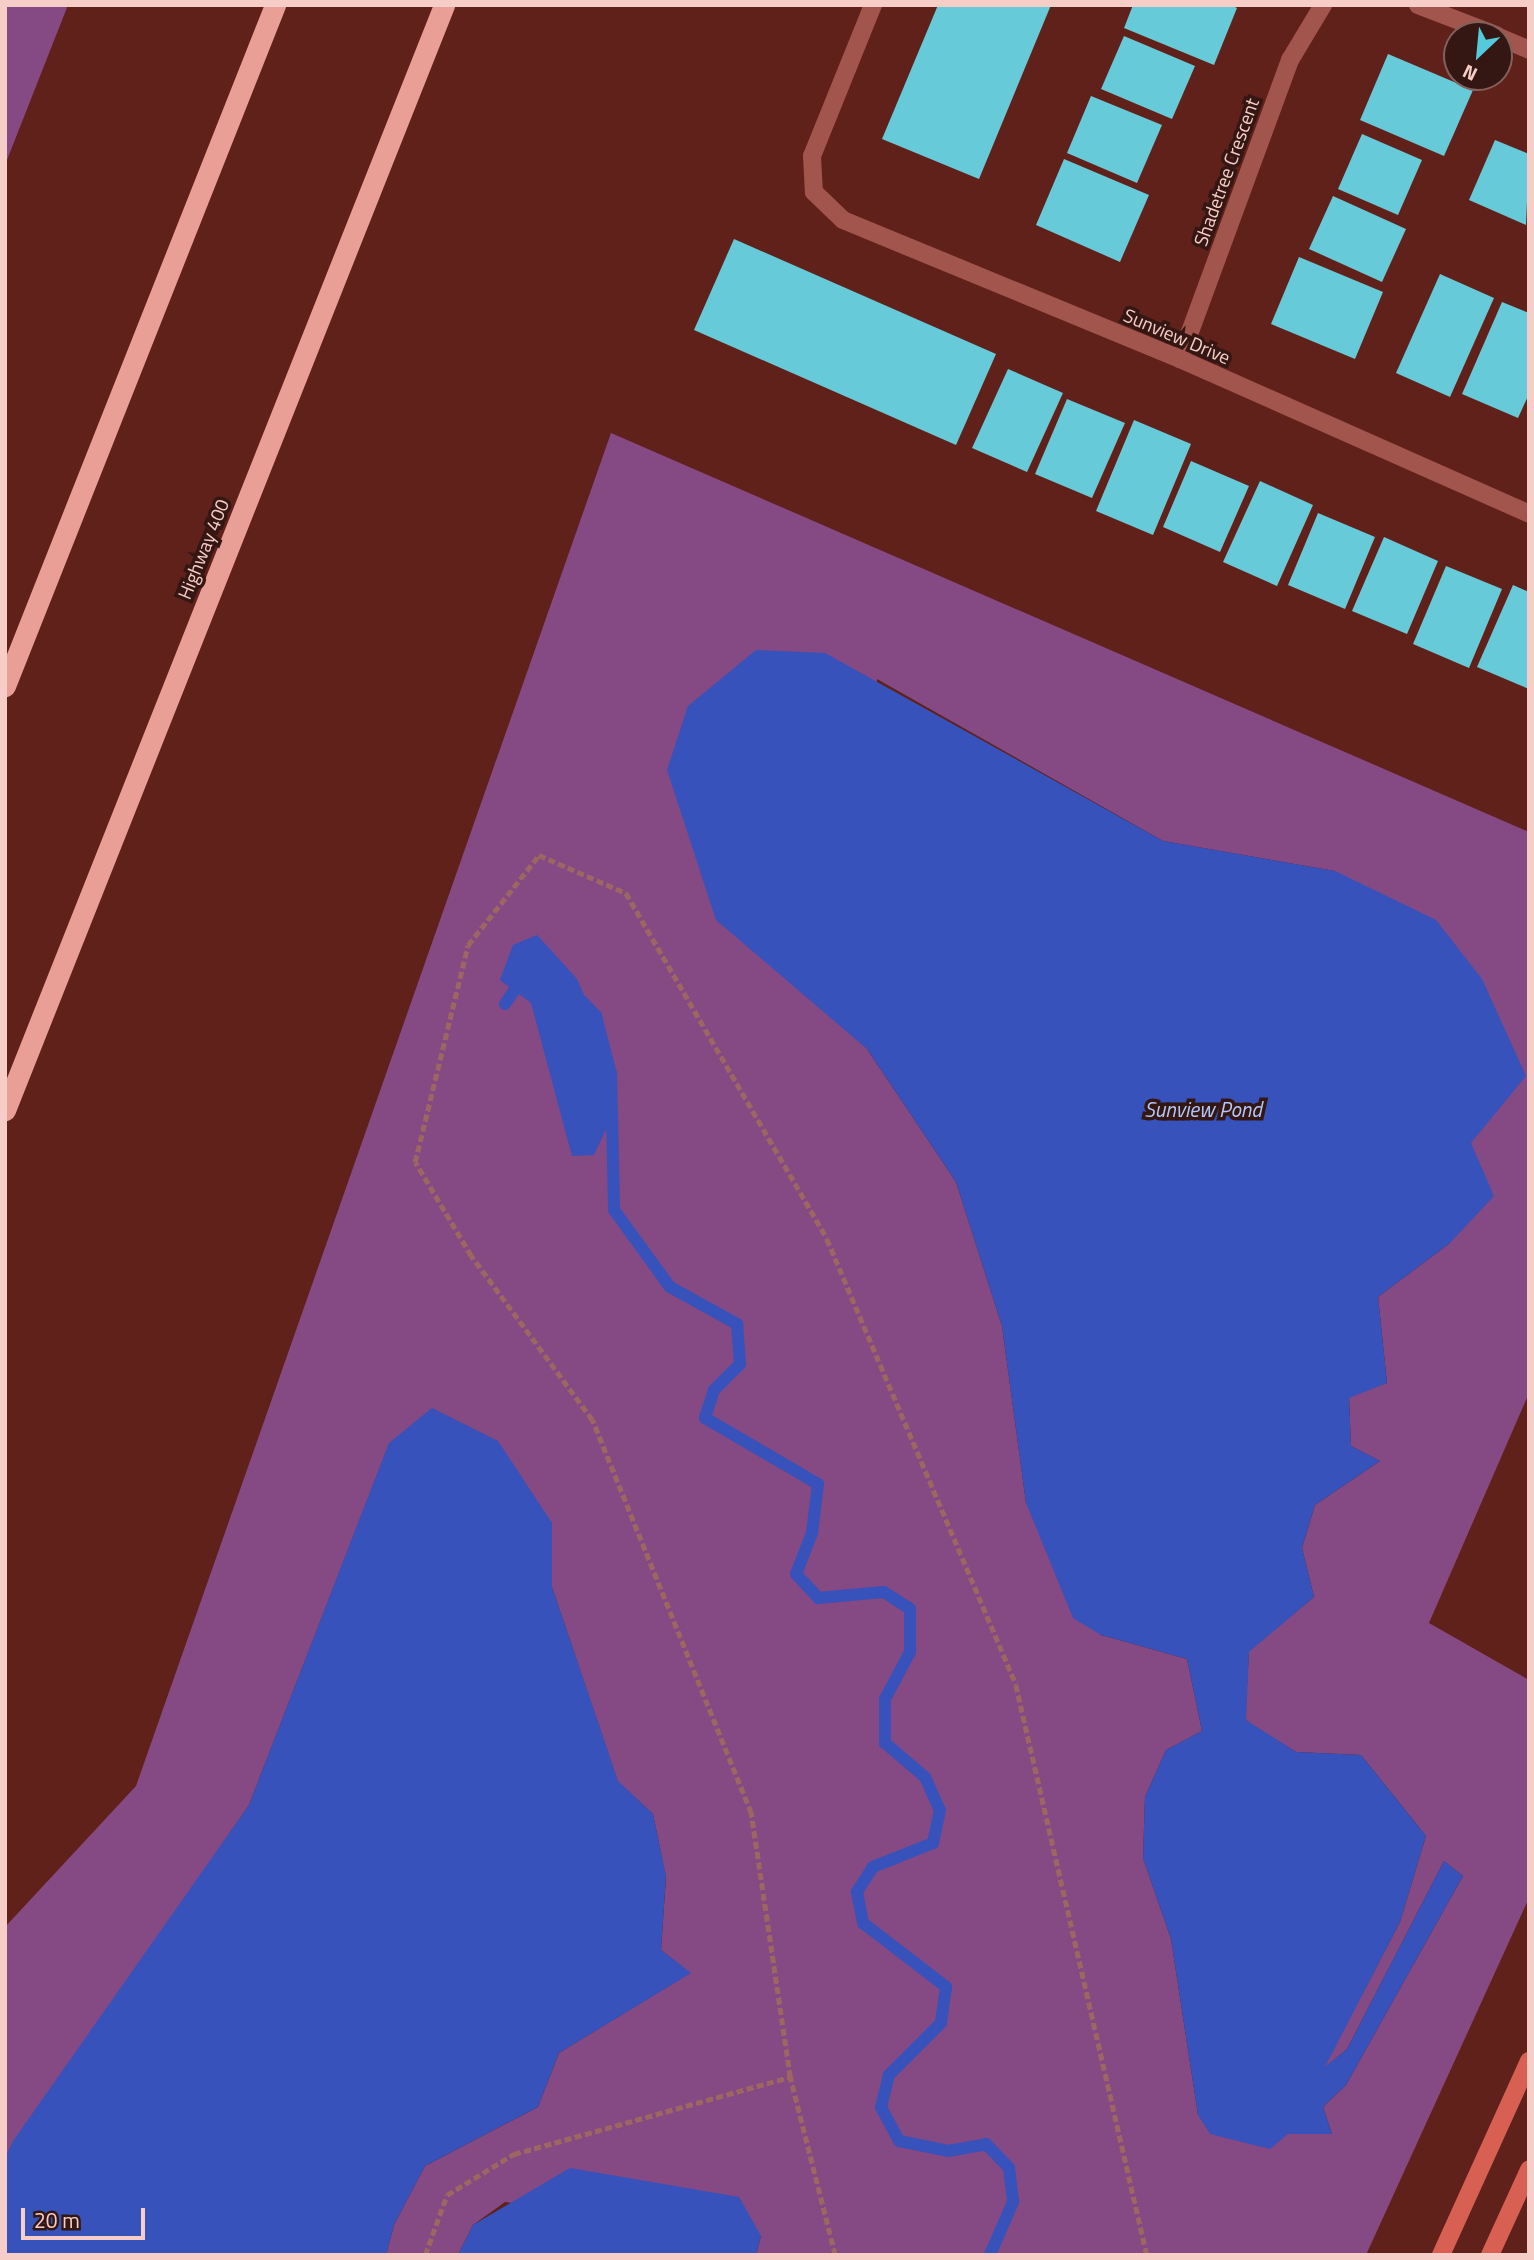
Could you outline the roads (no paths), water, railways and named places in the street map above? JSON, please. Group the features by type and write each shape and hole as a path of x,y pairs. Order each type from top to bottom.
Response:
{"highway":[{"name":"Highway 400","path":"5,1110 444,5"},
{"path":"5,686 274,7"}],"street":[{"name":"Sunview Drive","path":"873,5 813,156 814,192 843,220 1180,359 1529,514"},
{"name":"Shadetree Crescent","path":"1180,359 1290,60 1323,5"},
{"path":"1418,5 1459,21"},
{"path":"1441,2255 1529,2061"},
{"path":"1490,2255 1529,2170"}],"water":[{"name":"Sunview Pond","path":"756,650 825,653 1163,841 1335,871 1436,920 1482,979 1526,1076 1471,1143 1494,1196 1450,1243 1378,1297 1387,1383 1349,1398 1351,1446 1380,1461 1315,1505 1302,1548 1314,1597 1249,1652 1246,1720 1296,1752 1361,1755 1426,1836 1400,1922 1325,2067 1347,2049 1444,1861 1463,1876 1346,2085 1323,2107 1332,2134 1288,2134 1270,2149 1210,2134 1198,2115 1171,1939 1143,1858 1145,1797 1166,1750 1202,1731 1187,1659 1101,1635 1073,1618 1026,1503 1002,1326 956,1182 867,1049 716,920 667,770 688,706"},
{"path":"537,935 577,979 600,1031 611,1119 594,1155 572,1156 531,1003 500,980 513,945"},
{"path":"432,1408 498,1441 552,1523 552,1587 618,1781 653,1814 666,1876 661,1950 691,1973 559,2053 538,2107 425,2166 394,2225 386,2255 5,2255 5,2158 13,2141 249,1805 389,1443"},
{"path":"570,2168 739,2197 761,2236 756,2255 458,2255 473,2225"}],"waterway":[{"path":"505,1004 522,979"},
{"path":"582,1001 596,1016 611,1074 614,1210 670,1287 737,1324 740,1364 714,1390 705,1418 818,1484 812,1533 796,1574 818,1598 884,1592 910,1609 910,1652 885,1699 885,1743 925,1777 940,1810 933,1843 873,1867 857,1892 863,1923 946,1987 941,2023 889,2075 881,2107 899,2141 948,2151 986,2144 1009,2168 1013,2202 990,2255"}]}
